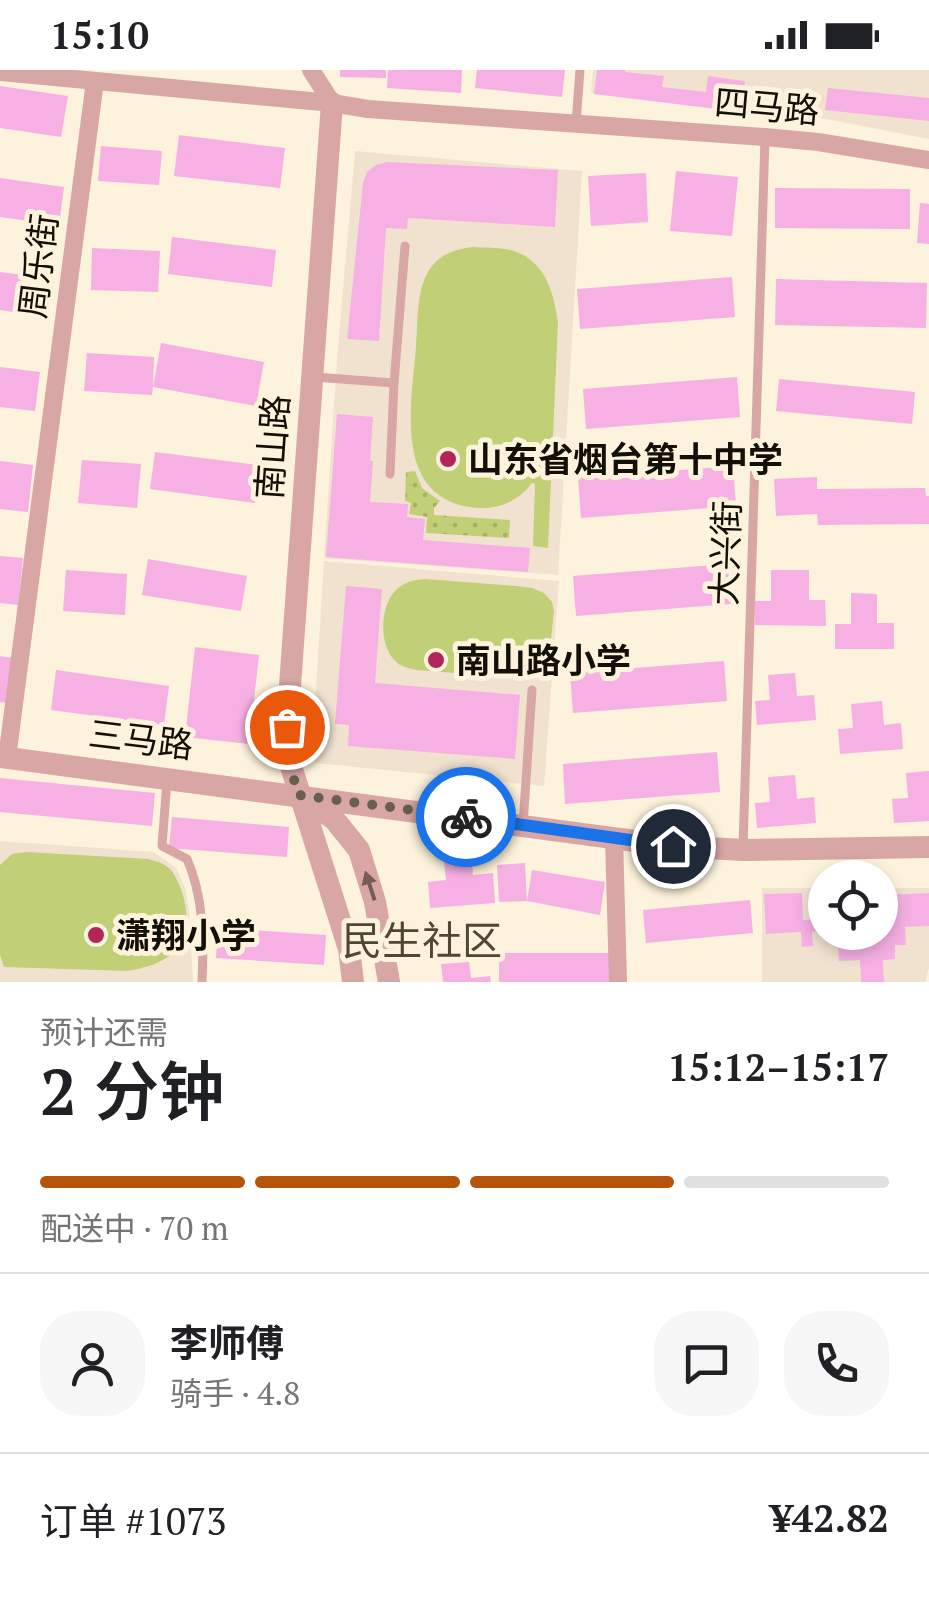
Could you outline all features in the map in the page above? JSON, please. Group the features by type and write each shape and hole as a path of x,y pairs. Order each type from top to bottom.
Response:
{"street":[{"path":"311,70 332,103"},
{"name":"四马路","path":"0,72 368,109 818,142 929,160"},
{"name":"周乐街","path":"3,757 95,81"},
{"name":"南山路","path":"332,103 287,727 289,760 298,795 349,949 353,982"},
{"name":"三马路","path":"3,757 673,846 744,850 929,847"},
{"path":"298,795 334,820 358,850 375,902 388,982"},
{"path":"614,837 618,982"}],"lane":[{"path":"576,123 580,70"},
{"name":"大兴街","path":"744,850 765,137"},
{"path":"390,474 406,246"},
{"path":"312,377 394,382"},
{"path":"524,825 532,690"},
{"path":"168,778 162,846 188,859 197,881 204,941 202,982"}],"shaded area":[{"path":"593,70 929,70 929,139 816,117 591,93"},
{"name":"山东省烟台第十中学","path":"355,151 582,171 558,575 324,558"},
{"name":"南山路小学","path":"324,561 559,581 544,786 315,763 313,739"},
{"name":"潇翔小学","path":"0,841 154,852 176,868 189,910 193,982 0,982"},
{"path":"762,888 808,888 808,950 898,950 898,888 929,888 929,968 925,982 762,982"}],"green space":[{"path":"473,247 504,249 525,256 541,271 554,301 558,323 548,548 533,546 535,484 515,499 495,507 451,502 432,489 413,448 412,397 421,289 437,261 453,251"},
{"path":"415,471 422,488 440,501 434,515 510,520 509,538 426,533 427,517 409,514 411,503 405,501 406,472"},
{"path":"425,579 516,586 544,593 554,611 546,662 518,678 416,670 400,665 385,640 386,608 398,588"},
{"name":"潇翔小学","path":"12,854 148,859 165,865 180,886 186,907 183,939 162,961 128,971 4,967 0,955 0,865"}],"building":[{"path":"340,70 386,70 386,78 340,77"},
{"path":"388,70 462,70 461,93 387,88"},
{"path":"477,70 565,70 562,97 475,88"},
{"path":"597,70 664,76 662,87 706,92 708,76 745,81 741,112 594,94"},
{"path":"0,86 68,96 61,137 0,128"},
{"path":"828,88 929,98 929,121 825,110"},
{"path":"179,135 285,148 280,188 174,176"},
{"path":"101,146 162,151 159,185 98,181"},
{"path":"387,162 558,170 555,227 408,218 407,229 386,228 379,341 347,339 363,183 367,172"},
{"path":"676,171 738,177 732,236 670,231"},
{"path":"646,173 648,222 591,226 588,176"},
{"path":"0,178 64,187 59,225 0,217"},
{"path":"775,188 910,189 910,229 775,228"},
{"path":"920,203 929,204 929,244 917,243"},
{"path":"172,237 276,250 272,287 168,274"},
{"path":"92,248 160,251 158,292 91,290"},
{"path":"0,272 52,279 47,317 0,310"},
{"path":"732,277 735,317 580,329 577,289"},
{"path":"776,279 927,283 926,328 775,325"},
{"path":"161,343 264,362 256,406 153,387"},
{"path":"87,353 154,357 152,395 84,391"},
{"path":"0,367 40,372 35,411 0,407"},
{"path":"737,377 740,417 586,429 583,389"},
{"path":"779,379 915,392 912,424 776,411"},
{"path":"337,414 373,417 370,502 408,504 407,517 425,519 423,540 530,548 528,572 326,557"},
{"path":"155,452 259,465 255,503 150,489"},
{"path":"82,460 141,464 137,508 78,503"},
{"path":"0,461 33,465 28,512 0,509"},
{"path":"733,466 736,506 581,518 578,478"},
{"path":"817,477 817,489 925,488 929,496 929,524 818,525 817,514 776,516 774,479"},
{"path":"0,556 23,558 18,605 0,603"},
{"path":"148,559 247,576 241,611 142,595"},
{"path":"728,564 731,604 576,616 573,576"},
{"path":"66,570 127,574 125,615 63,611"},
{"path":"771,570 809,570 809,600 825,600 826,626 755,625 755,601 771,601"},
{"path":"346,586 382,589 375,683 520,695 515,759 348,746 349,725 335,724"},
{"path":"851,593 877,594 877,623 894,623 894,649 835,649 835,624 851,624"},
{"path":"195,647 259,655 249,744 185,737"},
{"path":"0,656 14,658 8,703 0,702"},
{"path":"724,661 727,701 573,713 570,673"},
{"path":"56,670 169,686 164,725 51,710"},
{"path":"795,673 797,696 814,695 816,720 757,725 755,701 770,700 768,675"},
{"path":"882,701 884,725 901,723 903,749 840,754 838,729 853,728 851,704"},
{"path":"717,752 720,792 565,804 563,764"},
{"path":"929,771 929,821 894,823 892,799 908,798 906,773"},
{"path":"795,775 797,799 814,797 816,823 757,828 755,803 770,802 768,777"},
{"path":"0,778 155,793 152,826 0,812"},
{"path":"172,817 289,827 287,857 169,848"},
{"path":"472,859 473,875 493,873 495,903 430,908 428,882 446,880 444,862"},
{"path":"525,863 527,901 499,902 497,865"},
{"path":"532,870 605,882 600,915 527,901"},
{"path":"802,893 808,946 802,947 801,932 766,934 764,894"},
{"path":"929,893 929,926 905,927 906,945 898,945 898,894"},
{"path":"750,900 753,933 646,943 643,910"},
{"path":"218,928 326,935 324,965 216,958"},
{"path":"838,950 895,950 895,959 883,960 884,982 861,982 860,960 839,961"},
{"path":"499,953 609,953 609,982 499,982"},
{"path":"469,962 471,978 490,976 491,982 443,982 441,964"}],"way so far":[{"path":"287,727 289,760 298,795 466,817"}],"place":[{"name":"山东省烟台第十中学","path":"448,459"},
{"name":"南山路小学","path":"436,660"},
{"name":"潇翔小学","path":"96,935"}],"district":[{"name":"民生社区","path":"422,939"}],"route":[{"path":"466,817 673,846"}]}
